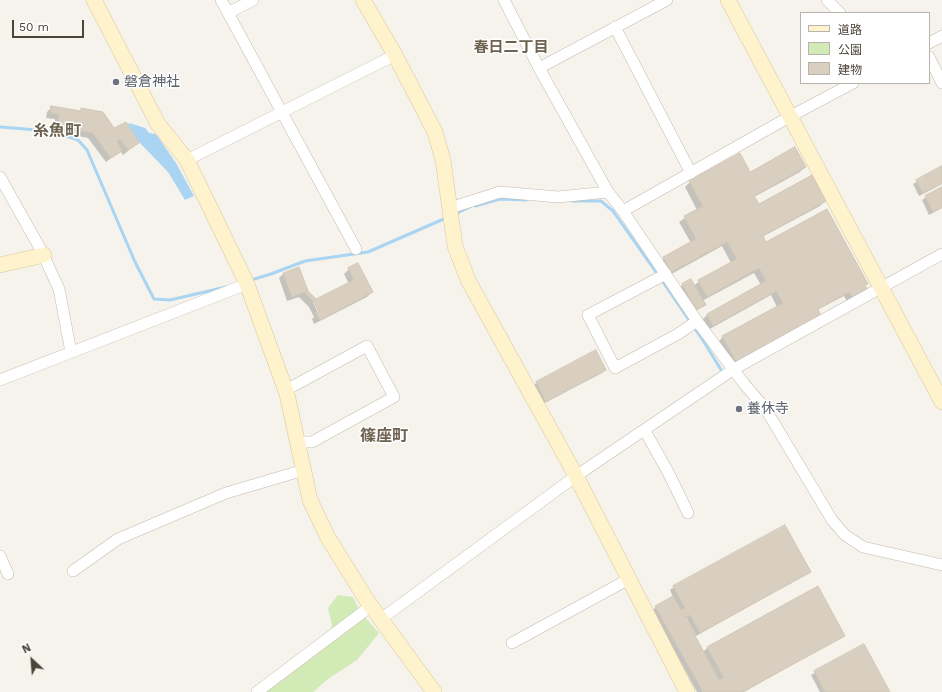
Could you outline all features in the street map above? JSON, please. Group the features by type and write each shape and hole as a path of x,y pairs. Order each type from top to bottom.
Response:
{"street":[{"path":"94,0 158,124 187,160 247,284 286,390 310,500 327,536 371,606 434,692"},
{"path":"221,0 356,249"},
{"path":"228,13 253,0"},
{"path":"363,0 395,55 435,132 443,160 455,246 468,280 576,476 687,692"},
{"path":"504,0 539,68 608,192 623,211 697,321 745,385 765,408 832,520 845,535 863,547 942,565"},
{"path":"539,68 667,0"},
{"path":"728,0 942,402"},
{"path":"827,0 839,12"},
{"path":"615,27 691,173"},
{"path":"930,42 942,36"},
{"path":"187,160 395,55"},
{"path":"930,59 942,83"},
{"path":"623,211 791,116 851,84"},
{"path":"0,177 44,255 59,289 71,352"},
{"path":"450,208 500,192 558,197 608,192"},
{"path":"381,619 576,476 645,431 734,369 942,254"},
{"path":"0,265 44,255"},
{"path":"666,274 588,315 615,368 678,334 697,321"},
{"path":"0,380 247,284"},
{"path":"286,390 367,346 394,397 312,442 298,442"},
{"path":"645,431 668,472 688,513"},
{"path":"73,571 118,539 226,493 304,470"},
{"path":"0,556 8,574"},
{"path":"512,643 629,580"},
{"path":"257,692 371,606"}],"green space":[{"path":"338,595 353,597 360,612 379,633 357,660 328,679 313,692 257,692 327,639 332,625 328,608"}],"water":[{"path":"129,123 145,128 149,133 156,134 176,163 194,196 185,200 168,172 139,142 128,125"}],"building":[{"path":"51,106 81,111 81,108 103,112 114,128 126,122 139,143 128,150 120,139 117,141 122,151 111,158 93,133 58,126 59,114 51,113"},
{"path":"795,147 806,167 754,196 759,204 812,175 826,201 763,236 766,242 827,209 868,284 865,285 868,291 853,299 849,292 818,309 821,316 736,362 722,336 783,303 776,291 713,326 707,314 766,281 759,268 707,297 698,280 737,259 727,242 671,272 663,257 696,239 684,216 703,206 689,181 740,153 750,172"},
{"path":"942,166 942,183 923,193 916,180"},
{"path":"942,187 942,207 933,212 925,196"},
{"path":"358,263 373,292 320,320 316,313 319,312 314,302 304,292 292,297 283,273 299,267 308,291 316,299 354,280 348,268"},
{"path":"691,279 706,305 696,310 682,284"},
{"path":"596,350 606,370 546,402 536,382"},
{"path":"785,525 811,572 700,633 690,615 685,617 719,680 724,678 707,647 818,586 845,636 742,692 703,692 655,606 673,596 681,610 685,608 673,586"},
{"path":"864,644 890,692 825,692 814,671"}],"waterway":[{"path":"0,127 50,131 78,140 87,150 135,262 154,299 170,300 226,287"},
{"path":"475,206 500,199 526,200"},
{"path":"572,201 601,201 613,211 658,275"},
{"path":"455,214 470,207"},
{"path":"251,280 305,261 368,252 446,218"},
{"path":"661,279 704,342 723,373"}],"place":[{"name":"磐倉神社","path":"116,82"},
{"name":"養休寺","path":"739,409"}],"district":[{"name":"春日二丁目","path":"511,48"},
{"name":"糸魚町","path":"57,131"},
{"name":"篠座町","path":"384,436"}]}
